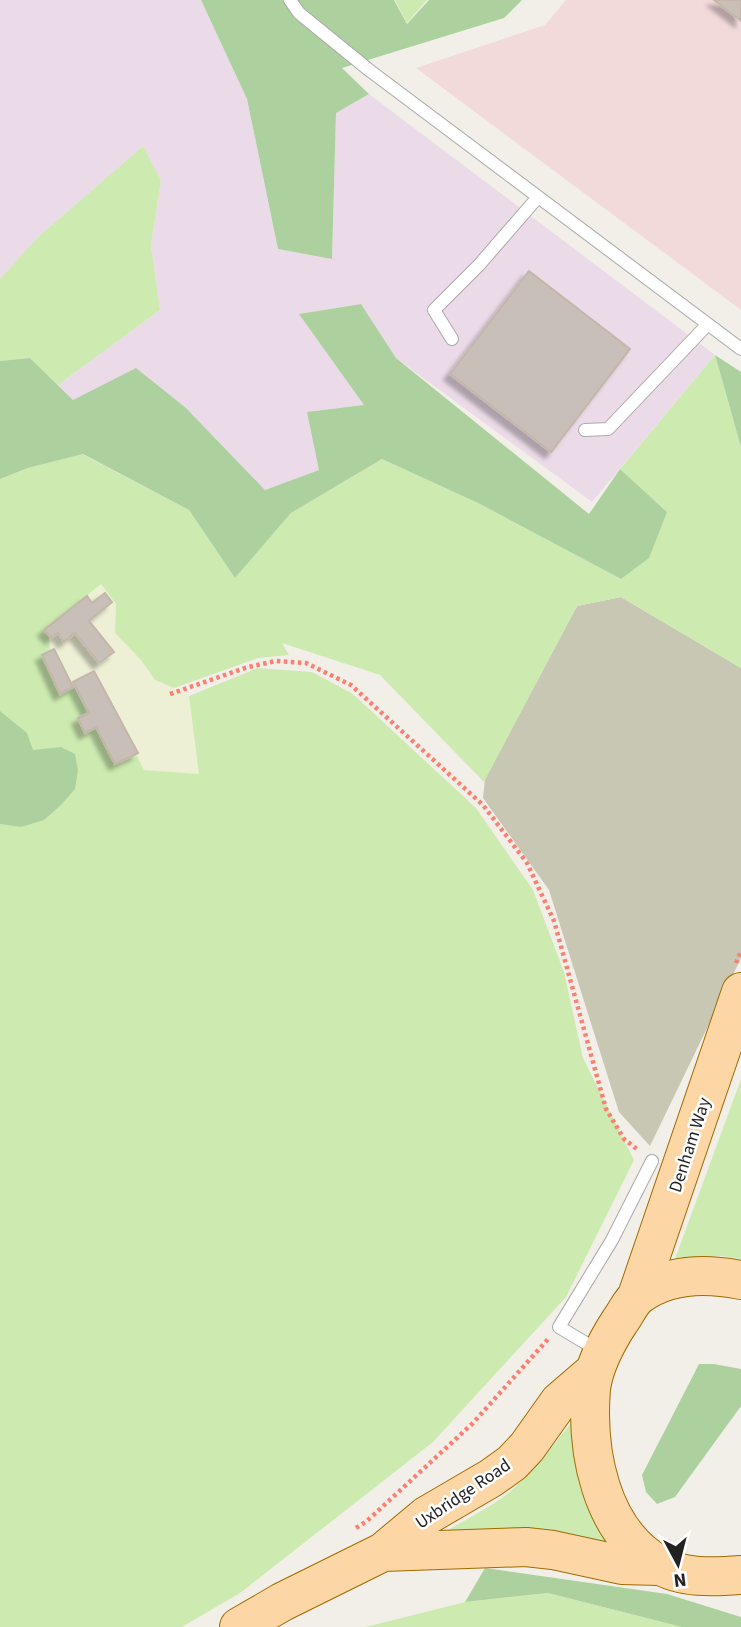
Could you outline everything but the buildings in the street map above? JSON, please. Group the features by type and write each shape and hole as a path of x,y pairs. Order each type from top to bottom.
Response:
{"main road":[{"name":"Denham Way","path":"599,1362 613,1332 637,1296 741,992"},
{"path":"637,1296 662,1283 682,1277 702,1275 741,1280"},
{"path":"599,1362 592,1389 593,1451 602,1493 608,1509 628,1539 659,1566"},
{"name":"Uxbridge Road","path":"239,1627 282,1602 383,1552 426,1516 512,1463 527,1447 559,1402 599,1362"},
{"name":"Uxbridge Road","path":"383,1552 526,1547 622,1565 659,1566 685,1573 731,1579"}],"lane":[{"path":"290,0 299,13 369,70 741,349"},
{"path":"452,339 434,310 479,265 538,197"},
{"path":"585,430 608,429 708,324"},
{"path":"599,1362 559,1327 612,1240 652,1161"}],"path":[{"path":"170,695 248,667 276,661 306,663 351,685 483,805 527,863 554,921 606,1109 625,1139 652,1161"},
{"path":"345,1536 367,1521 473,1423 559,1327"}],"shaded area":[{"path":"0,0 201,0 247,99 278,249 332,258 336,113 369,94 715,355 592,502 396,358 361,304 300,314 364,405 319,470 265,490 186,408 73,400 58,385 160,310 151,245 161,180 143,146 38,237 0,279"},
{"path":"566,0 741,0 741,310 416,68 545,25"},
{"path":"101,584 116,604 115,633 141,660 155,680 189,696 200,774 144,770 116,784 0,694 44,630"},
{"path":"621,597 741,668 741,958 650,1146 619,1112 549,890 483,798 485,779 577,606"}],"green space":[{"path":"201,0 394,0 407,24 429,0 522,0 504,18 342,68 369,94 336,113 332,259 278,249 247,99"},
{"path":"395,0 427,0 407,23"},
{"path":"143,146 161,180 151,245 160,310 58,385 30,358 0,361 0,279 38,237"},
{"path":"361,304 396,358 589,514 620,469 667,512 649,558 621,579 480,504 382,459 291,513 235,578 189,510 83,454 28,468 0,479 0,361 30,358 73,400 136,368 186,408 265,490 319,470 307,412 364,405 299,314"},
{"path":"715,355 741,447 741,668 621,597 577,606 484,782 380,675 282,643 289,655 258,658 174,688 155,680 141,660 115,633 116,604 101,584 44,630 49,637 50,651 42,656 60,693 76,686 89,713 78,718 86,733 96,727 116,764 136,754 144,770 199,774 189,696 258,668 312,672 353,694 476,808 533,890 564,972 583,1058 634,1160 566,1297 433,1442 240,1593 182,1627 0,1627 0,479 28,468 82,454 189,510 235,578 291,513 382,459 480,504 621,579 667,512 620,469"},
{"path":"715,355 741,372 741,447"},
{"path":"0,711 27,733 33,750 61,747 75,754 78,770 75,789 62,804 44,820 21,827 0,824"},
{"path":"741,1079 741,1259 722,1256 675,1259"},
{"path":"699,1364 741,1369 741,1406 675,1497 657,1504 646,1492 642,1475"},
{"path":"571,1423 579,1483 606,1542 446,1531 513,1489"},
{"path":"485,1568 667,1594 741,1617 741,1627 682,1627 548,1593 465,1602"},
{"path":"548,1593 682,1627 365,1627 465,1602"}]}
